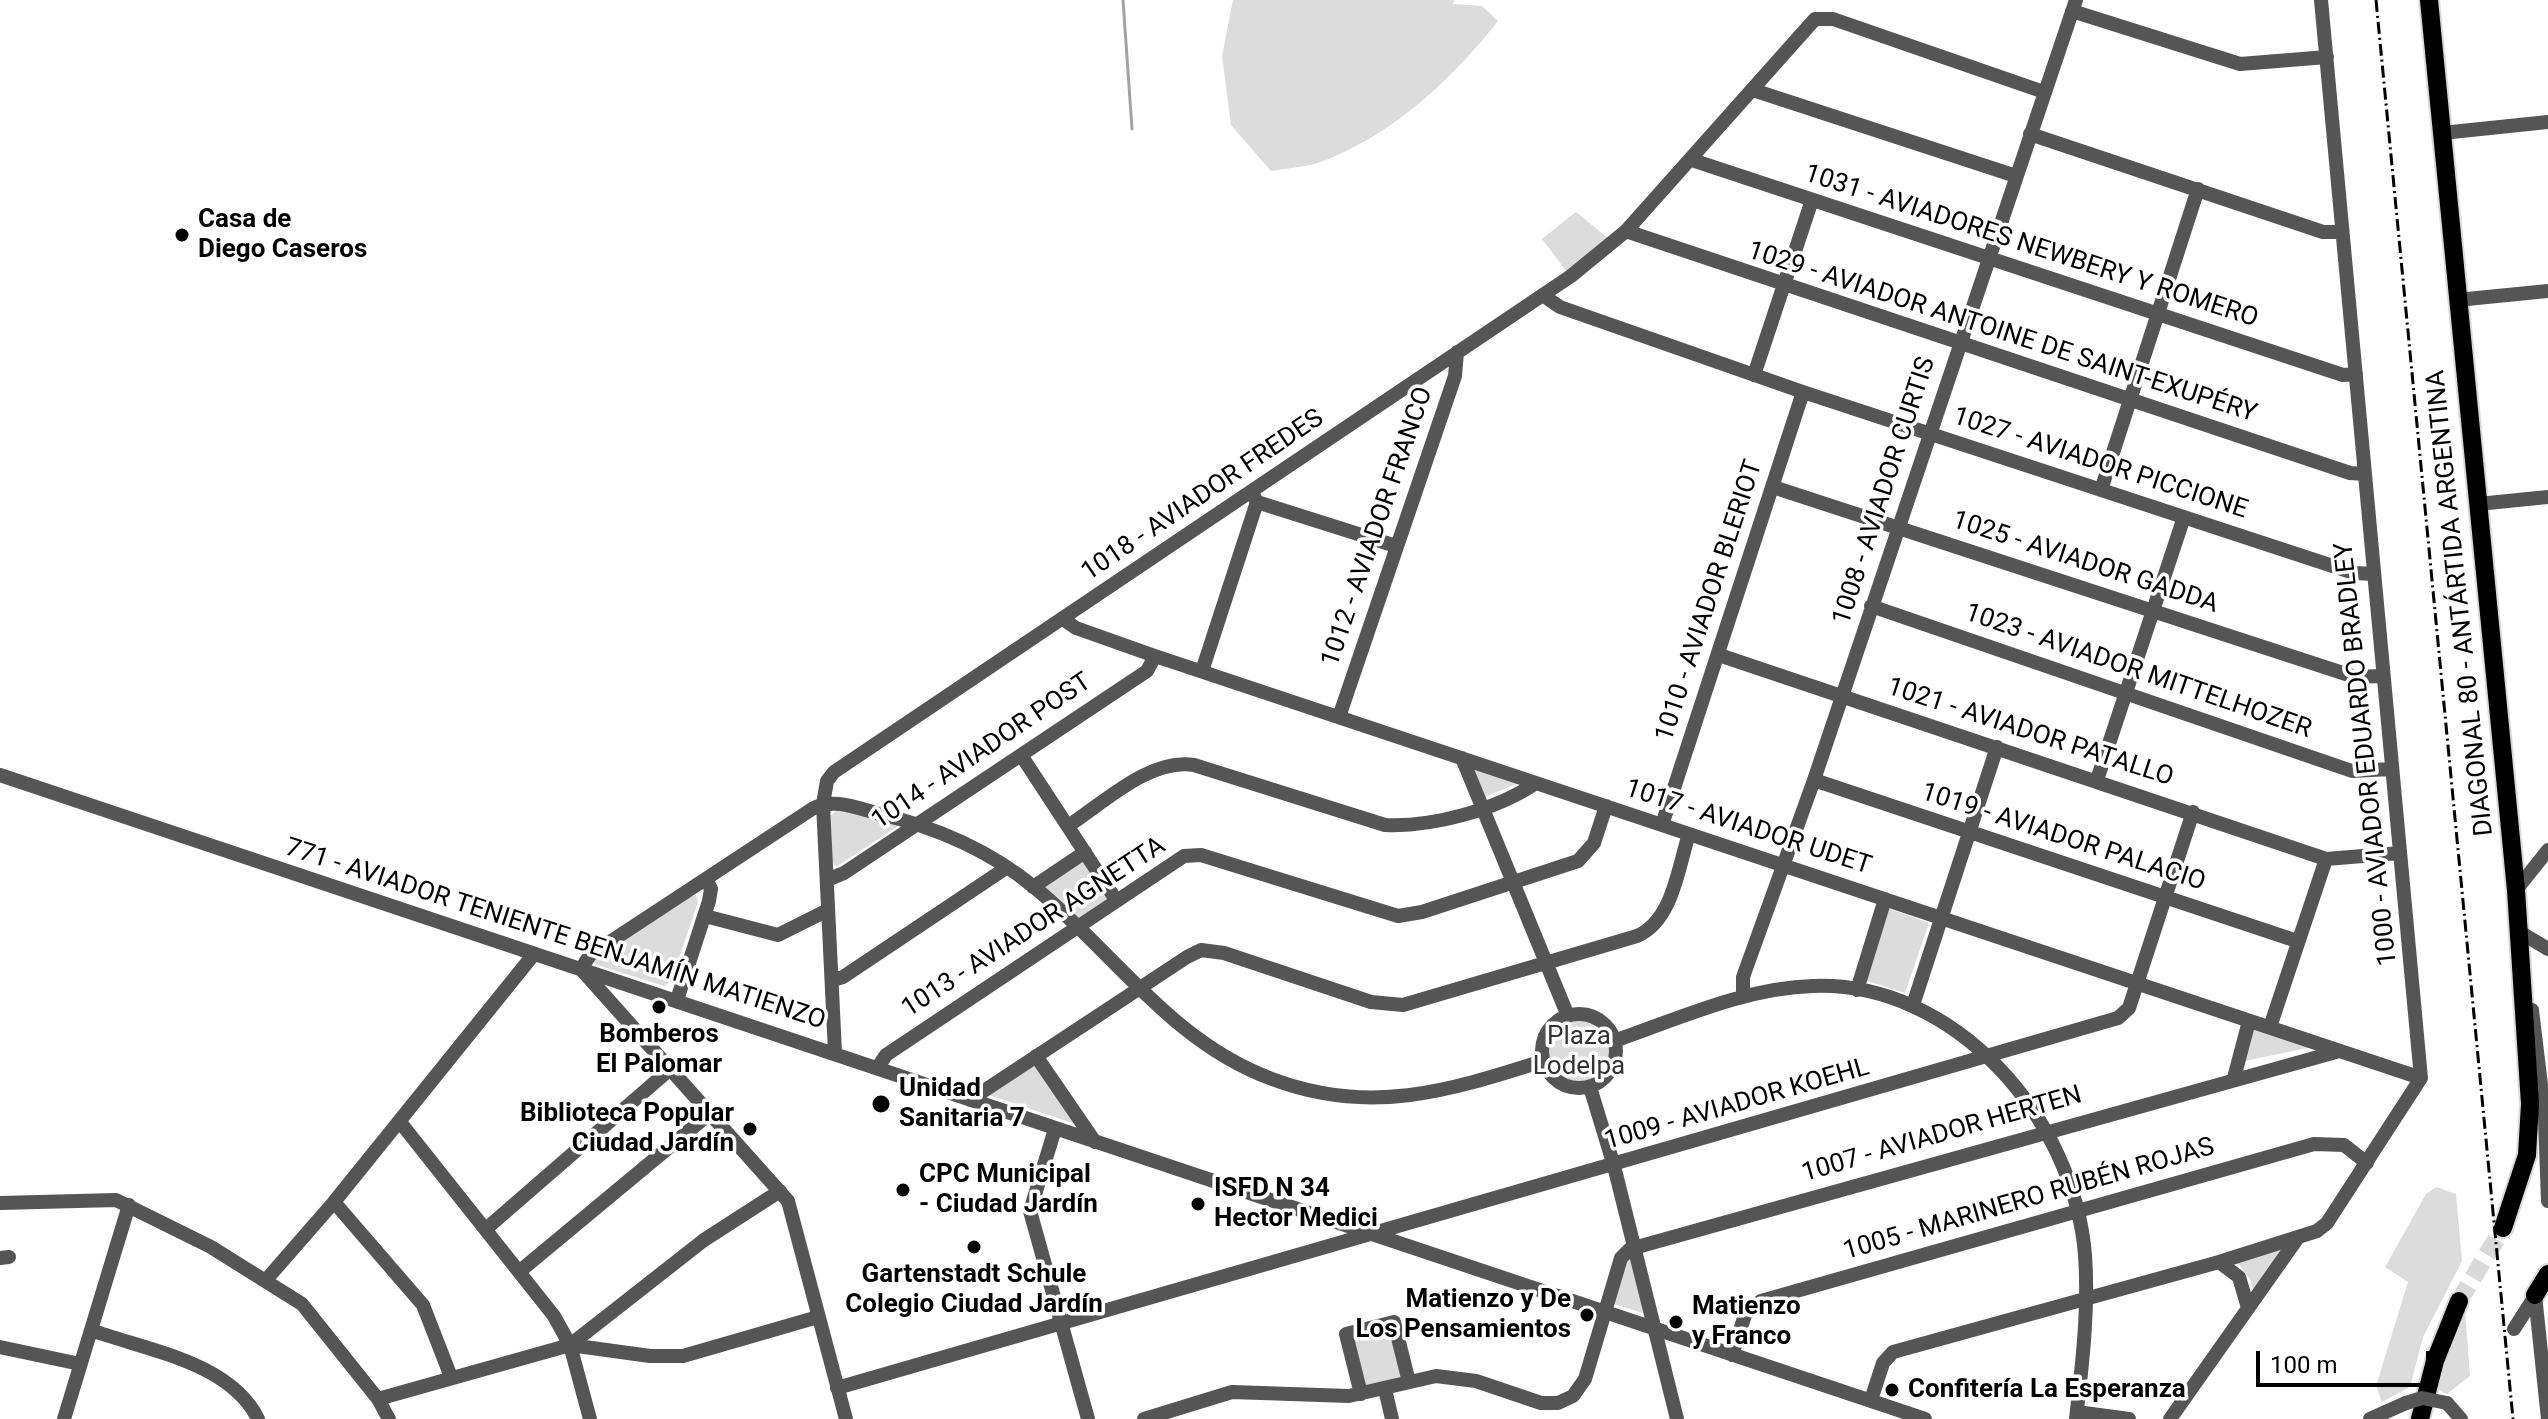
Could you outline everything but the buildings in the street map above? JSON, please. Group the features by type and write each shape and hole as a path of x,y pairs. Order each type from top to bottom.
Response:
{"main road":[{"name":"DIAGONAL 80 - ANTÁRTIDA ARGENTINA","path":"2429,0 2516,890 2518,939"},
{"path":"2503,1228 2519,1188 2530,1129 2518,939"},
{"path":"2535,1295 2548,1274"},
{"path":"2420,1419 2435,1361 2459,1301"}],"street":[{"name":"1000 - AVIADOR EDUARDO BRADLEY","path":"2321,0 2421,1078"},
{"path":"2074,5 2240,64 2327,57"},
{"name":"1008 - AVIADOR CURTIS","path":"1743,997 1743,977 1814,780 2074,5"},
{"name":"1018 - AVIADOR FREDES","path":"823,804 827,781 834,772 1063,619 1254,497 1457,352 1544,296 1626,231 1813,20 1821,17 2044,92"},
{"path":"1753,90 2016,176"},
{"path":"2442,133 2548,122"},
{"path":"2030,134 2323,232 2342,232"},
{"name":"1031 - AVIADORES NEWBERY Y ROMERO","path":"1692,160 2343,375 2356,374"},
{"path":"2101,490 2160,315 2198,189"},
{"path":"1754,375 1812,200"},
{"name":"1029 - AVIADOR ANTOINE DE SAINT-EXUPÉRY","path":"1626,231 2130,402 2350,473 2365,474"},
{"path":"2457,300 2548,291"},
{"name":"1027 - AVIADOR PICCIONE","path":"1544,296 1560,307 1803,392 2354,573 2373,574"},
{"name":"1012 - AVIADOR FRANCO","path":"1339,717 1455,376 1457,352"},
{"name":"1010 - AVIADOR BLERIOT","path":"1662,825 1803,392"},
{"name":"1025 - AVIADOR GADDA","path":"1773,487 2355,677 2382,676"},
{"path":"1202,671 1254,497 1396,546"},
{"path":"2478,504 2548,497"},
{"path":"2097,780 2184,517"},
{"name":"1023 - AVIADOR MITTELHOZER","path":"1871,606 2352,771 2391,769"},
{"name":"1017 - AVIADOR UDET","path":"1063,619 1076,628 1155,656 2421,1078"},
{"name":"1021 - AVIADOR PATALLO","path":"1719,655 2326,859"},
{"name":"1014 - AVIADOR POST","path":"827,880 844,873 1147,671 1155,656"},
{"path":"1913,1005 1997,747"},
{"path":"1021,755 1116,900"},
{"path":"1462,758 1568,1016"},
{"path":"1068,826 1149,773 1178,763 1194,765 1385,825 1418,823 1482,807 1536,783"},
{"name":"771 - AVIADOR TENIENTE BENJAMÍN MATIENZO","path":"0,775 1925,1419"},
{"name":"1019 - AVIADOR PALACIO","path":"1814,780 2297,941"},
{"path":"846,1419 818,1317 796,1219 780,1191 581,969 590,955 823,804 837,803 918,824 1006,868 1033,887 1137,988 1212,1051 1273,1080 1315,1091 1374,1099 1401,1098 1456,1089 1543,1061"},
{"path":"823,804 835,1052"},
{"name":"1013 - AVIADOR AGNETTA","path":"878,1067 886,1055 1176,860 1192,854 1398,916 1514,883 1585,856 1594,843 1606,806"},
{"path":"2138,985 2193,812"},
{"path":"970,1100 1137,988 1187,957 1206,950 1371,1002 1396,1005 1418,1003 1637,936 1655,925 1665,909 1689,834"},
{"path":"2516,890 2548,850"},
{"path":"1033,887 1085,852"},
{"path":"2270,1027 2326,859 2400,853"},
{"path":"833,980 843,977 1006,868"},
{"path":"677,1000 705,916 711,889 706,879"},
{"path":"1857,990 1885,899"},
{"path":"705,916 778,935 828,910"},
{"path":"2518,939 2548,949"},
{"name":"DIAGONAL 80 - ANTÁRTIDA ARGENTINA","path":"2518,939 2528,985 2542,1093 2548,1201"},
{"path":"266,1280 400,1122 534,954"},
{"name":"1009 - AVIADOR KOEHL","path":"837,1388 2118,1018 2129,1008 2138,985"},
{"path":"1614,1041 1743,997 1803,986 1857,990 1926,1010 1988,1056 2026,1099 2046,1131 2077,1211 2085,1255 2085,1298 2076,1415 2129,1419"},
{"path":"1568,1016 1591,1016 1609,1030 1614,1041 1614,1064 1600,1082 1590,1087 1578,1089 1557,1081 1543,1061 1544,1039 1549,1029 1568,1016"},
{"path":"2234,1078 2249,1021"},
{"name":"1007 - AVIADOR HERTEN","path":"1634,1247 2336,1052"},
{"path":"1036,1056 1095,1142"},
{"path":"487,1228 669,1070"},
{"path":"1871,1400 1883,1363 1893,1352 2219,1262 2297,1239 2322,1227 2421,1078"},
{"path":"1590,1087 1614,1166 1677,1419"},
{"path":"520,1271 709,1114"},
{"path":"400,1122 554,1316 570,1345 590,1419"},
{"path":"1055,1129 1030,1211 1088,1419"},
{"name":"1005 - MARINERO RUBÉN ROJAS","path":"1732,1355 1746,1312 1761,1301 2323,1142 2344,1145 2367,1163"},
{"path":"570,1345 704,1240 780,1191"},
{"path":"0,1203 106,1198 129,1205 266,1280 302,1304 378,1399 389,1419"},
{"path":"334,1202 423,1305 451,1377"},
{"path":"64,1419 129,1205"},
{"path":"2170,1419 2297,1239"},
{"path":"1144,1419 1244,1391 1361,1394 1451,1376 1541,1403 1558,1403 1573,1396 1585,1379 1621,1258 1634,1247"},
{"path":"2219,1262 2239,1277 2248,1308"},
{"path":"2514,1329 2535,1295"},
{"path":"2535,1295 2548,1419"},
{"path":"378,1399 570,1345 650,1356 683,1356 818,1317"},
{"path":"1361,1394 1346,1334 1394,1322 1409,1382"},
{"path":"91,1330 219,1377 244,1396 258,1419"},
{"path":"0,1347 80,1364"},
{"path":"1385,1389 1392,1419"},
{"path":"2370,1419 2406,1403 2431,1398 2447,1403 2461,1419"}],"green space":[{"path":"1233,0 1454,0 1453,4 1482,6 1498,21 1442,83 1376,135 1320,162 1271,171 1231,125 1222,56"},
{"path":"1576,212 1608,238 1567,272 1542,239"},
{"path":"1470,768 1524,781 1482,798"},
{"path":"836,811 895,822 898,826 836,867 832,861 831,815"},
{"path":"1084,856 1111,896 1075,922 1038,887"},
{"path":"696,895 698,902 671,982 664,986 594,964 593,958 688,897"},
{"path":"1887,908 1929,923 1905,993 1864,980"},
{"name":"Plaza Lodelpa","path":"1579,1020 1602,1029 1611,1052 1602,1075 1579,1084 1556,1075 1547,1052 1556,1029"},
{"path":"2250,1024 2317,1046 2245,1061"},
{"path":"1034,1063 1081,1126 989,1095"},
{"path":"2436,1187 2456,1194 2462,1261 2423,1337 2410,1387 2382,1402 2376,1386 2408,1282 2385,1267 2426,1194"},
{"path":"2286,1247 2253,1291 2250,1279 2237,1262"},
{"path":"1631,1256 1643,1313 1614,1304 1625,1261"},
{"path":"2465,1311 2470,1376 2447,1394 2439,1390 2442,1367"},
{"path":"1394,1322 1409,1382 1361,1394 1346,1334"}],"waterway":[{"path":"1123,0 1132,129"}],"tunnel":[{"path":"2459,1301 2503,1228"}],"railway":[{"path":"2376,0 2513,1419"}],"place":[{"name":"Casa de Diego Caseros","path":"182,235"},
{"name":"Bomberos El Palomar","path":"659,1007"},
{"name":"Unidad Sanitaria 7","path":"881,1104"},
{"name":"Biblioteca Popular Ciudad Jardín","path":"750,1129"},
{"name":"CPC Municipal - Ciudad Jardín","path":"903,1190"},
{"name":"ISFD N 34 Hector Medici","path":"1198,1204"},
{"name":"Gartenstadt Schule Colegio Ciudad Jardín","path":"974,1247"},
{"name":"Matienzo y De Los Pensamientos","path":"1587,1315"},
{"name":"Matienzo y Franco","path":"1676,1322"},
{"name":"Confitería La Esperanza","path":"1892,1390"}]}
